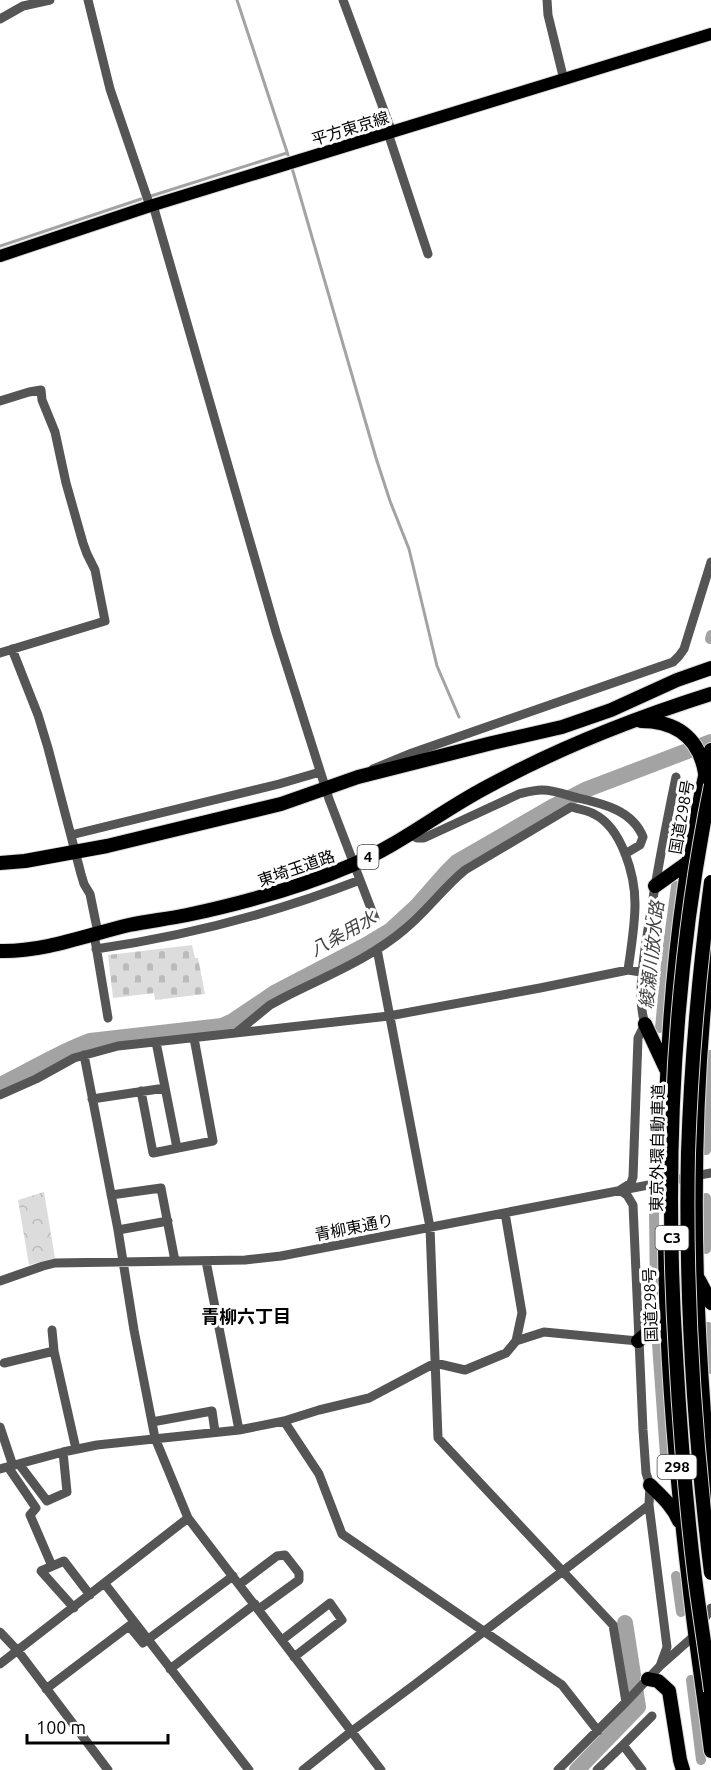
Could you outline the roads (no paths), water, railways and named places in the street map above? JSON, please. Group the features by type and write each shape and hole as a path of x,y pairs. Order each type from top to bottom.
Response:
{"highway":[{"path":"0,863 76,853 281,804 358,777 573,724 711,668"},
{"name":"東埼玉道路","path":"0,951 41,947 130,925 220,908 270,895 324,877 354,864 409,834 453,805 555,752 630,721 711,694"},
{"path":"630,721 654,721 678,729 696,747 708,780"},
{"name":"国道298号","path":"711,750 708,780 690,861 676,960 667,1070 665,1182 667,1315 675,1453 695,1635 711,1751"},
{"name":"東京外環自動車道","path":"708,780 680,1010 674,1089 672,1223 680,1416 695,1577 711,1692"},
{"path":"656,886 690,861"},
{"name":"東京外環自動車道","path":"711,882 694,1047 688,1152 690,1302 695,1396 711,1573"},
{"name":"298","path":"711,942 707,1033 698,1104 696,1176 699,1334 711,1494"},
{"path":"645,1023 667,1070"},
{"path":"697,1275 711,1303"},
{"path":"638,1341 667,1315"},
{"path":"650,1485 676,1512 683,1532"},
{"path":"646,1680 658,1681 669,1691 683,1770"}],"main road":[{"name":"平方東京線","path":"0,256 151,205 711,34"}],"street":[{"path":"0,19 23,6 50,0"},
{"path":"88,0 110,89 151,205 269,609 325,789 375,919"},
{"path":"343,0 390,133 428,254"},
{"path":"547,0 548,15 564,80"},
{"path":"0,401 41,390 42,400 55,432 63,473 83,543 95,570 105,621 0,653"},
{"path":"358,777 387,762 673,662 684,649 711,562"},
{"path":"12,650 38,716 84,884 90,894 96,933 96,950 108,1018"},
{"path":"71,835 320,772"},
{"path":"660,1666 667,1647 649,1505 650,1485 646,1473 633,1205 627,1195 620,1190 631,1183 633,1177 638,1038 645,1023 642,1015 641,972 676,777"},
{"path":"409,834 417,838 424,838 519,794 543,790 596,801 625,815 634,823 643,837 640,845 626,854"},
{"path":"236,1033 270,1005 377,950 424,913 450,882 465,870 571,807 595,814 607,823 626,854 635,902 628,970"},
{"path":"96,950 223,924 305,901 360,880"},
{"path":"377,950 430,1227 438,1438 613,1625 626,1702"},
{"path":"0,1095 36,1080 74,1058 118,1046 389,1016 628,970 641,972"},
{"path":"141,1091 153,1153 213,1141 194,1038"},
{"path":"156,1042 177,1148"},
{"path":"84,1055 155,1438 188,1518 381,1770"},
{"path":"92,1099 165,1088"},
{"name":"青柳東通り","path":"0,1281 55,1263 245,1260 281,1256 711,1173"},
{"path":"111,1195 161,1188 176,1261"},
{"path":"10,1467 76,1449 155,1438 240,1430 284,1421 369,1398 435,1363 465,1370 506,1353 516,1341 522,1313 505,1213"},
{"path":"118,1230 168,1221"},
{"path":"206,1261 240,1430"},
{"path":"52,1330 54,1351 76,1449"},
{"path":"516,1341 544,1332 638,1341"},
{"path":"4,1363 54,1351"},
{"path":"152,1422 212,1411 215,1432"},
{"path":"284,1421 319,1474 342,1534 562,1685 598,1731"},
{"path":"0,1424 10,1467 36,1508 30,1515 52,1566"},
{"path":"10,1467 47,1501 67,1492 63,1452"},
{"path":"303,1770 649,1505"},
{"path":"0,1664 188,1518"},
{"path":"170,1669 257,1606 300,1580 299,1573 285,1555 277,1556 240,1584"},
{"path":"74,1608 41,1571 64,1561 90,1595"},
{"path":"46,1689 129,1626 143,1643 233,1576"},
{"path":"105,1584 249,1770"},
{"path":"282,1640 330,1603 342,1620 294,1657"},
{"path":"558,1770 660,1666 695,1635 711,1608"},
{"path":"0,1632 18,1651 108,1770"},
{"path":"597,1770 652,1716"},
{"path":"622,1745 642,1770"}],"waterway":[{"path":"237,0 288,155"},
{"path":"151,196 287,153"},
{"path":"292,168 376,458 409,549 437,666 459,717"},
{"path":"0,246 141,199"},
{"name":"綾瀬川放水路","path":"710,639 711,635"},
{"name":"八条用水","path":"0,1085 90,1041 222,1026 233,1021 276,992 391,930 416,907 457,862 585,790 711,742"},
{"name":"綾瀬川放水路","path":"684,844 689,803"},
{"name":"綾瀬川放水路","path":"660,1028 676,886"},
{"name":"綾瀬川放水路","path":"706,1150 710,1055"},
{"name":"綾瀬川放水路","path":"654,1159 655,1131"},
{"name":"綾瀬川放水路","path":"706,1198 706,1249"},
{"name":"綾瀬川放水路","path":"654,1210 655,1297"},
{"name":"綾瀬川放水路","path":"708,1327 711,1369"},
{"name":"綾瀬川放水路","path":"657,1344 666,1470"},
{"name":"綾瀬川放水路","path":"676,1576 681,1612"},
{"path":"577,1770 638,1707 625,1623"},
{"name":"綾瀬川放水路","path":"691,1680 701,1760"}],"district":[{"name":"青柳六丁目","path":"246,1317"}]}
